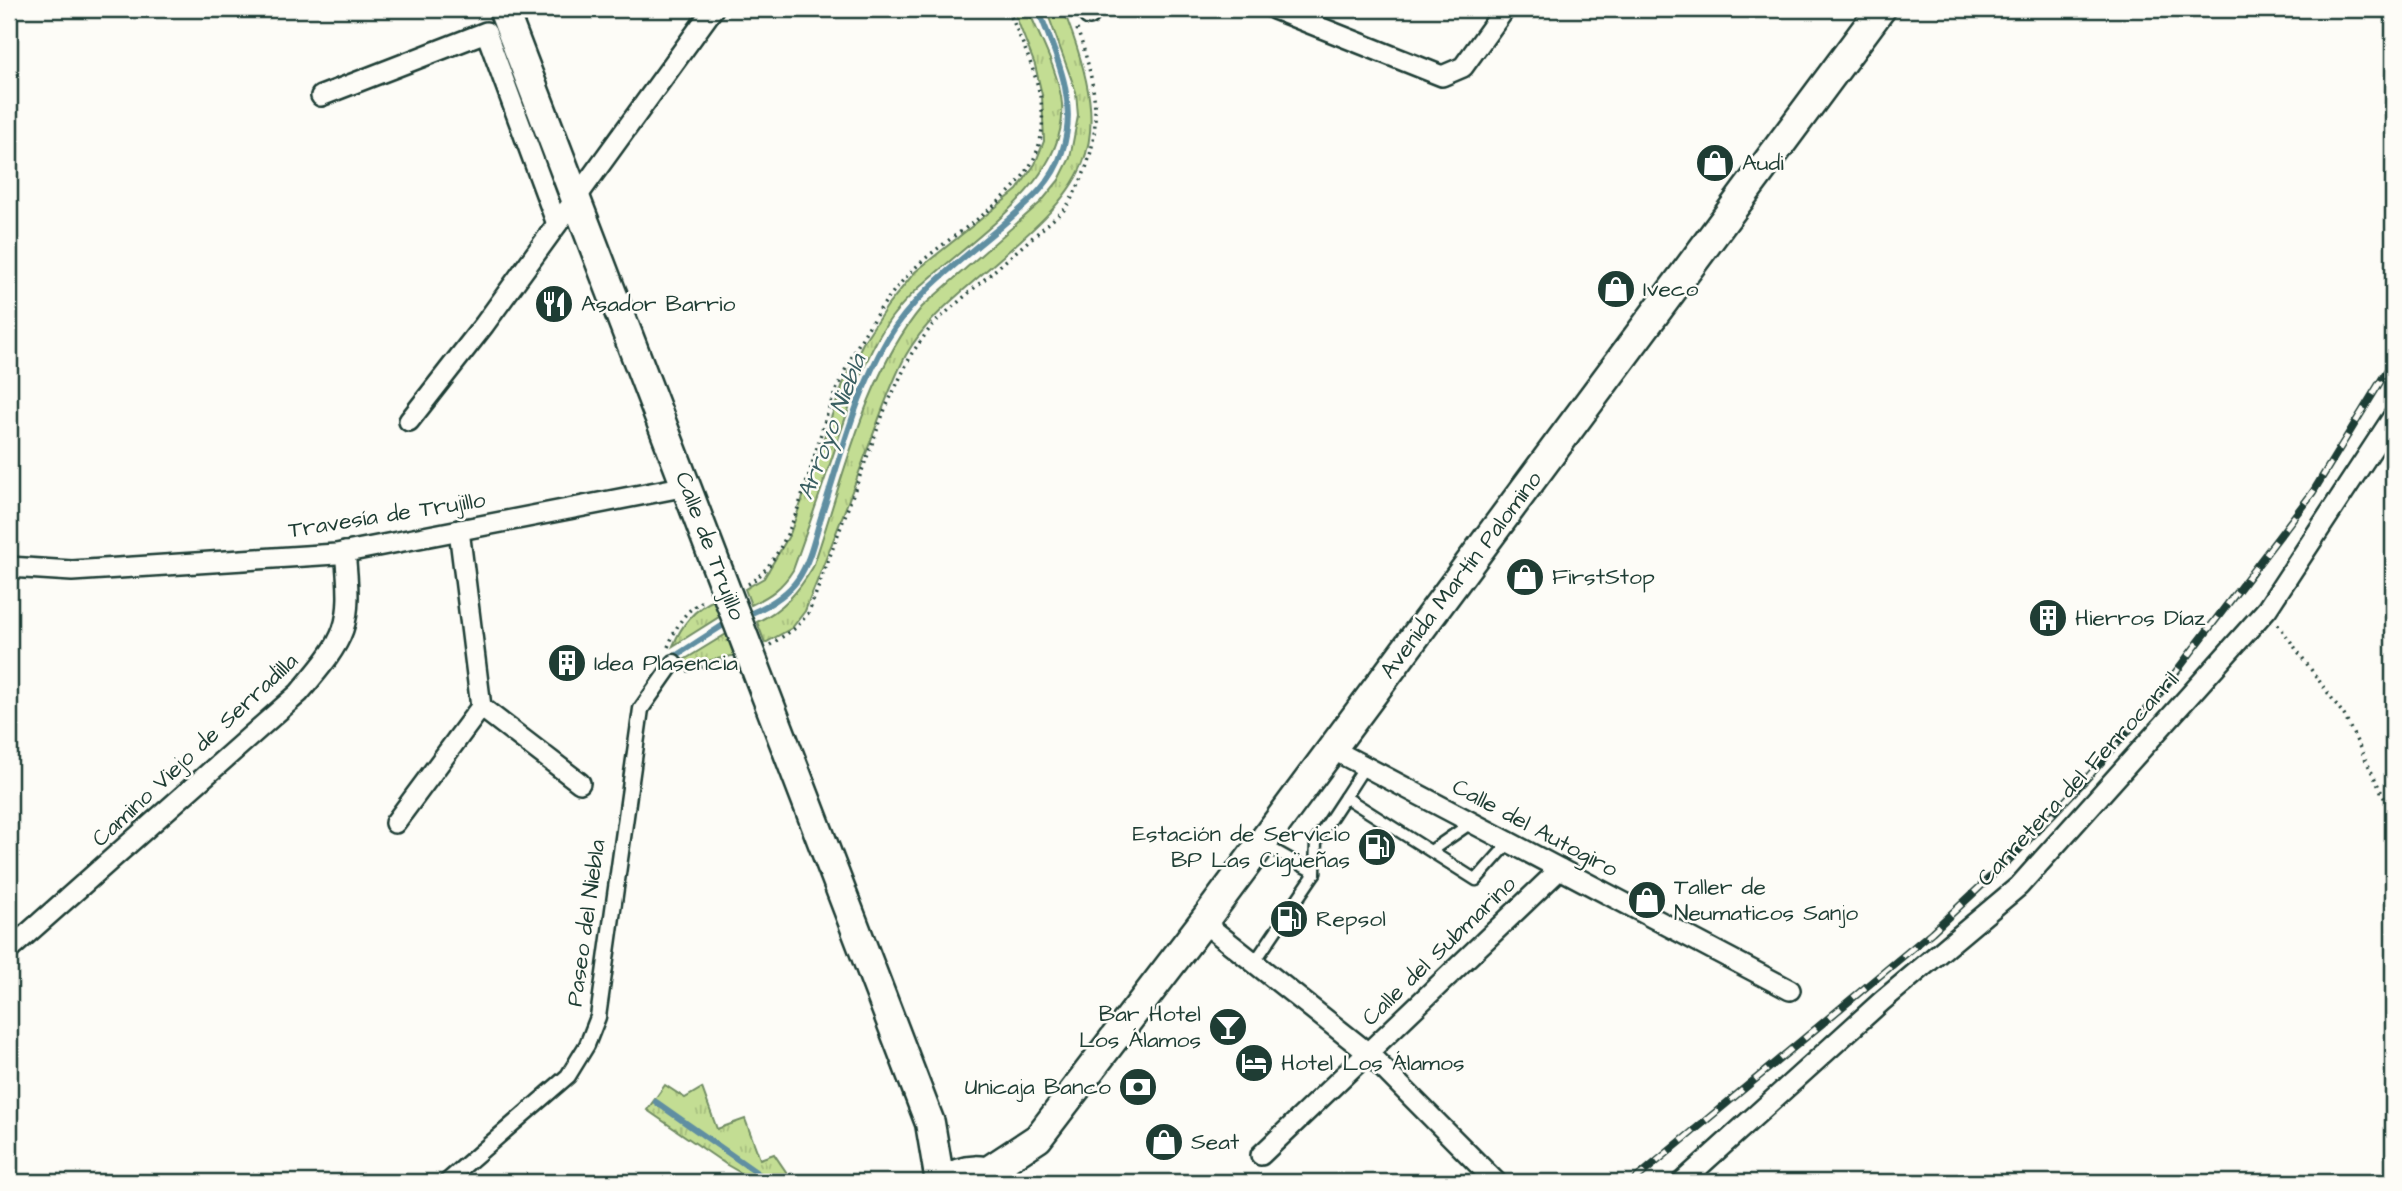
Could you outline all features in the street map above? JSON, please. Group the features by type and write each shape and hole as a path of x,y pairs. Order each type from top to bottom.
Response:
{"main road":[{"name":"Calle de Trujillo","path":"503,9 930,1123 968,1178"},
{"name":"Avenida Martín Palomino","path":"1026,1182 1038,1138 1262,844 1881,9"},
{"name":"Avenida Martín Palomino","path":"968,1178 1038,1138"}],"street":[{"path":"409,421 557,224 713,9"},
{"path":"1274,9 1442,76 1462,67 1505,9"},
{"path":"321,96 486,32 557,224"},
{"name":"Carretera del Ferrocarril","path":"1682,1182 1882,1001 2019,886 2267,609 2393,417"},
{"name":"Travesía de Trujillo","path":"9,567 72,571 345,552 687,486"},
{"path":"395,823 481,707 459,530"},
{"name":"Camino Viejo de Serradilla","path":"9,950 299,693 331,654 346,628 350,598 345,552"},
{"name":"Paseo del Niebla","path":"446,1182 568,1076 587,1045 598,1017 641,709 674,662"},
{"path":"481,707 580,783"},
{"name":"Calle del Autogiro","path":"1332,749 1508,844 1790,990"},
{"name":"Calle del Submarino","path":"1261,1155 1560,869"},
{"path":"1203,922 1368,1053 1496,1182"}],"lane":[{"path":"1254,963 1315,873 1316,841 1365,766"},
{"path":"1345,797 1476,880 1508,844"},
{"path":"1432,850 1471,823"},
{"path":"1262,844 1315,873"}],"path":[{"path":"1007,9 1031,64 1041,99 1043,126 1031,166 1016,186 917,266 878,313 856,348 833,397 809,477 780,547 761,577 688,609 677,624 666,653 683,674 783,639 809,612 885,409 912,353 933,324 1065,209 1079,188 1089,161 1096,99 1085,15"},
{"path":"2267,609 2344,715 2393,816"}],"green space":[{"path":"1013,9 1028,9 1053,68 1062,104 1059,136 1045,166 1024,194 997,221 912,294 882,331 856,389 793,570 775,591 751,605 745,589 764,578 790,534 844,381 864,341 915,272 1017,190 1035,164 1044,141 1042,95 1035,65"},
{"path":"1046,9 1063,9 1081,59 1089,101 1090,135 1082,165 1066,193 1043,220 946,306 913,344 890,389 805,611 792,628 765,643 757,622 790,599 813,567 857,431 885,364 902,334 922,307 1041,202 1059,180 1070,158 1078,116 1076,92"},
{"path":"716,599 722,615 673,646 690,618 701,607"},
{"path":"728,633 737,655 681,666 679,663"},
{"path":"665,1085 685,1098 702,1088 717,1129 745,1119 760,1159 774,1154 793,1182 757,1182 727,1165 647,1110"}],"waterway":[{"name":"Arroyo Niebla","path":"742,617 780,597 793,586 802,572 866,381 898,323 938,279 1027,203 1044,185 1057,164 1067,133 1067,96 1058,61 1038,9"},
{"name":"Arroyo Niebla","path":"677,655 728,622"},
{"path":"656,1102 770,1182"}],"railway":[{"path":"1632,1182 1932,932 2013,856 2089,776 2150,706 2313,492 2393,361"}],"place":[{"name":"Audi","path":"1715,163"},
{"name":"Iveco","path":"1616,289"},
{"name":"Asador Barrio","path":"554,304"},
{"name":"FirstStop","path":"1525,577"},
{"name":"Hierros Díaz","path":"2048,618"},
{"name":"Idea Plasencia","path":"567,663"},
{"name":"Estación de Servicio BP Las Cigüeñas","path":"1377,847"},
{"name":"Taller de Neumaticos Sanjo","path":"1647,900"},
{"name":"Repsol","path":"1289,919"},
{"name":"Bar Hotel Los Álamos","path":"1228,1027"},
{"name":"Hotel Los Álamos","path":"1254,1063"},
{"name":"Unicaja Banco","path":"1138,1087"},
{"name":"Seat","path":"1164,1142"}]}
